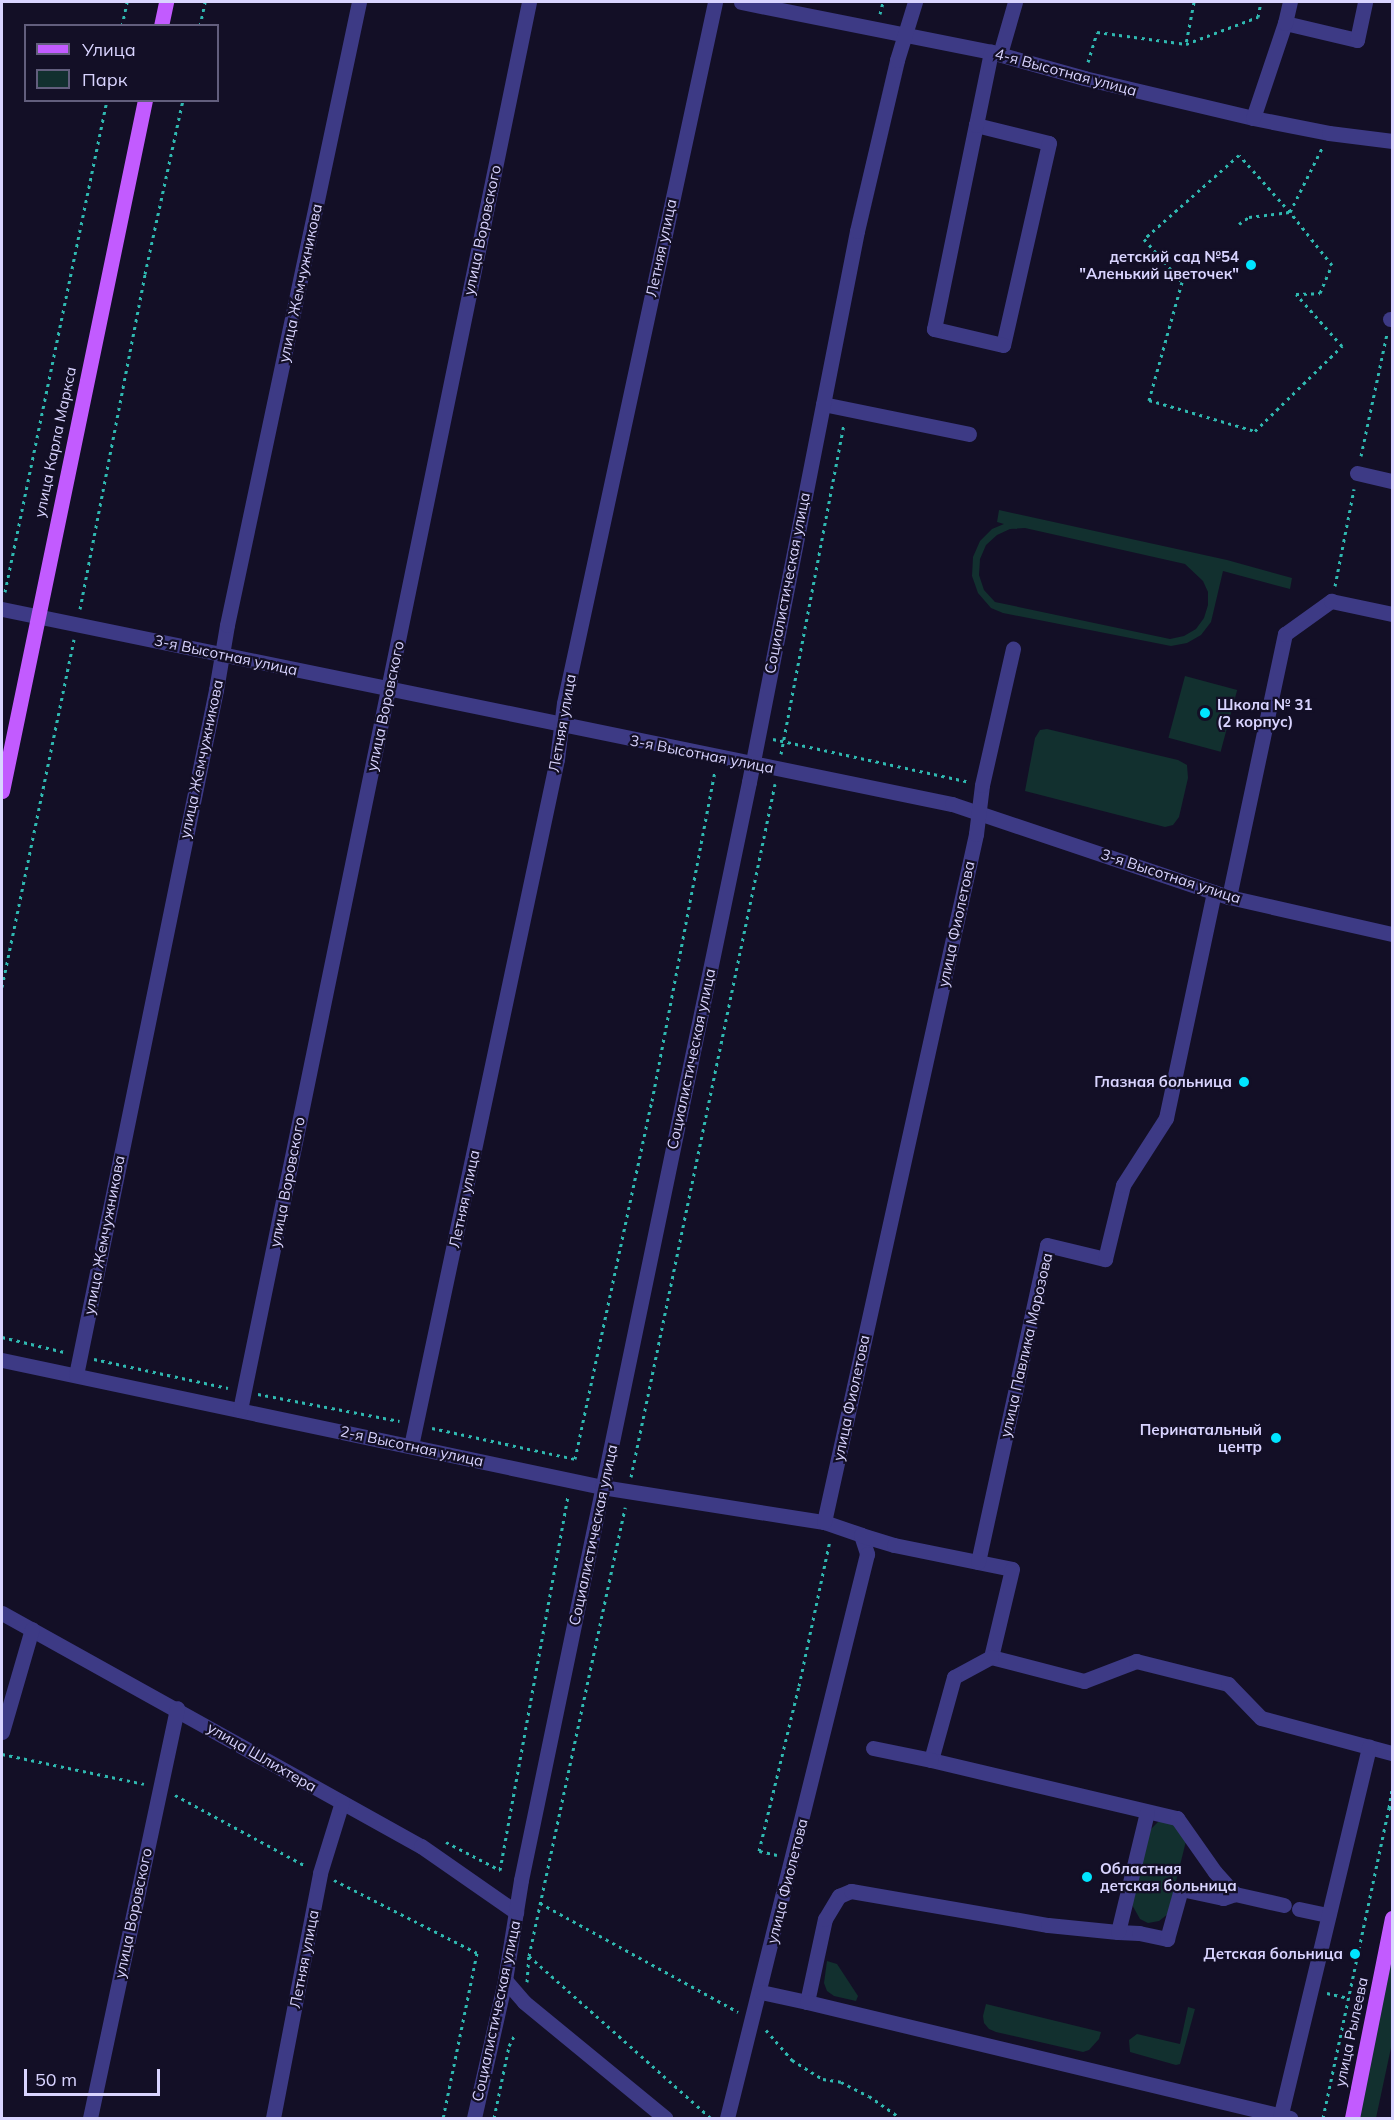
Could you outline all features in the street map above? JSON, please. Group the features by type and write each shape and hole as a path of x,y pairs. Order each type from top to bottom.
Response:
{"main road":[{"path":"161,24 166,2"},
{"name":"улица Карла Маркса","path":"2,791 146,102"},
{"name":"улица Рылеева","path":"1352,2118 1392,1928"}],"street":[{"name":"улица Жемчужникова","path":"76,1376 222,654 359,2"},
{"name":"улица Воровского","path":"240,1410 529,2"},
{"name":"Летняя улица","path":"411,1446 557,759 561,725 714,2"},
{"name":"4-я Высотная улица","path":"741,2 879,31 906,33 996,53 1084,78 1253,118 1329,133 1392,141"},
{"name":"Социалистическая улица","path":"474,2118 505,1980 516,1912 752,764 756,734 856,231 897,60 915,2"},
{"path":"976,125 1049,143 1003,345 934,329 976,125 996,53 1015,2"},
{"path":"1253,118 1290,2"},
{"path":"1285,23 1357,40 1365,2"},
{"path":"822,404 969,434"},
{"path":"1358,473 1392,481"},
{"path":"1229,897 1285,634 1331,601 1392,614"},
{"name":"3-я Высотная улица","path":"2,609 978,811 1229,897 1392,934"},
{"name":"улица Фиолетова","path":"828,1524 976,834 982,785 1013,648"},
{"name":"улица Павлика Морозова","path":"978,1562 1047,1245 1105,1259 1123,1185 1166,1118 1214,892"},
{"name":"2-я Высотная улица","path":"2,1360 603,1487 828,1524"},
{"path":"828,1524 894,1545 1012,1569 991,1657"},
{"name":"улица Фиолетова","path":"727,2118 761,1992 867,1554 861,1535"},
{"name":"улица Шлихтера","path":"2,1613 177,1708 421,1846 516,1912"},
{"path":"2,1732 32,1629"},
{"path":"931,1760 954,1677 991,1657 1084,1681 1136,1661 1228,1683 1261,1718 1392,1753"},
{"name":"улица Воровского","path":"90,2118 177,1708"},
{"path":"761,1992 1283,2118 1328,1915 1369,1747"},
{"path":"873,1748 1177,1818 1215,1872 1235,1894"},
{"name":"Летняя улица","path":"273,2118 320,1874 342,1802"},
{"path":"1118,1932 1147,1812"},
{"path":"807,2002 825,1919 843,1892 851,1891 1048,1925 1139,1933 1167,1939 1181,1889 1223,1898 1235,1894 1284,1905"},
{"path":"1299,1909 1328,1915"},
{"path":"505,1980 524,2001 665,2118"}],"path":[{"path":"122,24 127,2"},
{"path":"200,24 205,2"},
{"path":"1186,44 1194,2"},
{"path":"1084,78 1097,32 1186,44 1258,17 1261,2"},
{"path":"2,609 107,102"},
{"path":"2,987 77,625 145,274 183,102"},
{"path":"1290,212 1329,133"},
{"path":"1239,155 1290,212 1332,265 1320,293 1296,294 1342,346 1256,431 1149,400 1182,282 1144,239 1239,155"},
{"path":"1239,224 1249,217 1290,212"},
{"path":"1331,601 1391,319"},
{"path":"527,1990 529,1956 784,742 847,410"},
{"path":"756,734 982,785"},
{"path":"438,1837 500,1870 575,1459 652,1101 718,757"},
{"path":"2,1337 245,1392 416,1424 575,1459"},
{"path":"793,1859 759,1851 799,1686 828,1524"},
{"path":"2,1754 159,1787 320,1874 477,1953 444,2118"},
{"path":"1323,2118 1391,1808 1392,1790"},
{"path":"540,1903 723,2006 753,2019 792,2060 822,2079 841,2082 870,2096 900,2118"},
{"path":"529,1956 711,2118"},
{"path":"494,2118 509,2046 516,2034"}],"green space":[{"path":"999,510 1227,560 1292,578 1290,589 1223,571 1211,622 1201,635 1187,643 1171,646 1003,613 991,608 978,593 972,576 973,557 980,541 992,529 1004,524 997,522","holes":["1025,528 1185,564 1203,581 1208,592 1208,605 1204,618 1196,629 1184,636 1170,639 995,602 984,590 979,575 980,559 986,545 997,535 1010,529"]},
{"path":"1185,676 1237,690 1221,752 1168,738"},
{"path":"1047,729 1178,760 1187,765 1188,778 1179,817 1173,825 1165,827 1025,791 1035,738 1040,730"},
{"path":"1158,1822 1168,1822 1178,1828 1186,1841 1168,1914 1159,1921 1148,1923 1140,1919 1131,1903 1148,1832"},
{"path":"1392,1957 1392,2043 1376,2118 1359,2118"},
{"path":"827,1961 837,1964 858,1996 856,2001 834,1996 827,1991 824,1983"},
{"path":"986,2004 1101,2032 1099,2039 1089,2050 1083,2052 996,2032 984,2023"},
{"path":"1188,2007 1195,2009 1180,2064 1176,2065 1130,2052 1129,2040 1137,2034 1180,2044"}],"place":[{"name":"детский сад №54 \"Аленький цветочек\"","path":"1251,265"},
{"name":"Школа № 31 (2 корпус)","path":"1205,713"},
{"name":"Глазная больница","path":"1244,1082"},
{"name":"Перинатальный центр","path":"1276,1438"},
{"name":"Областная детская больница","path":"1087,1877"},
{"name":"Детская больница","path":"1355,1954"}]}
